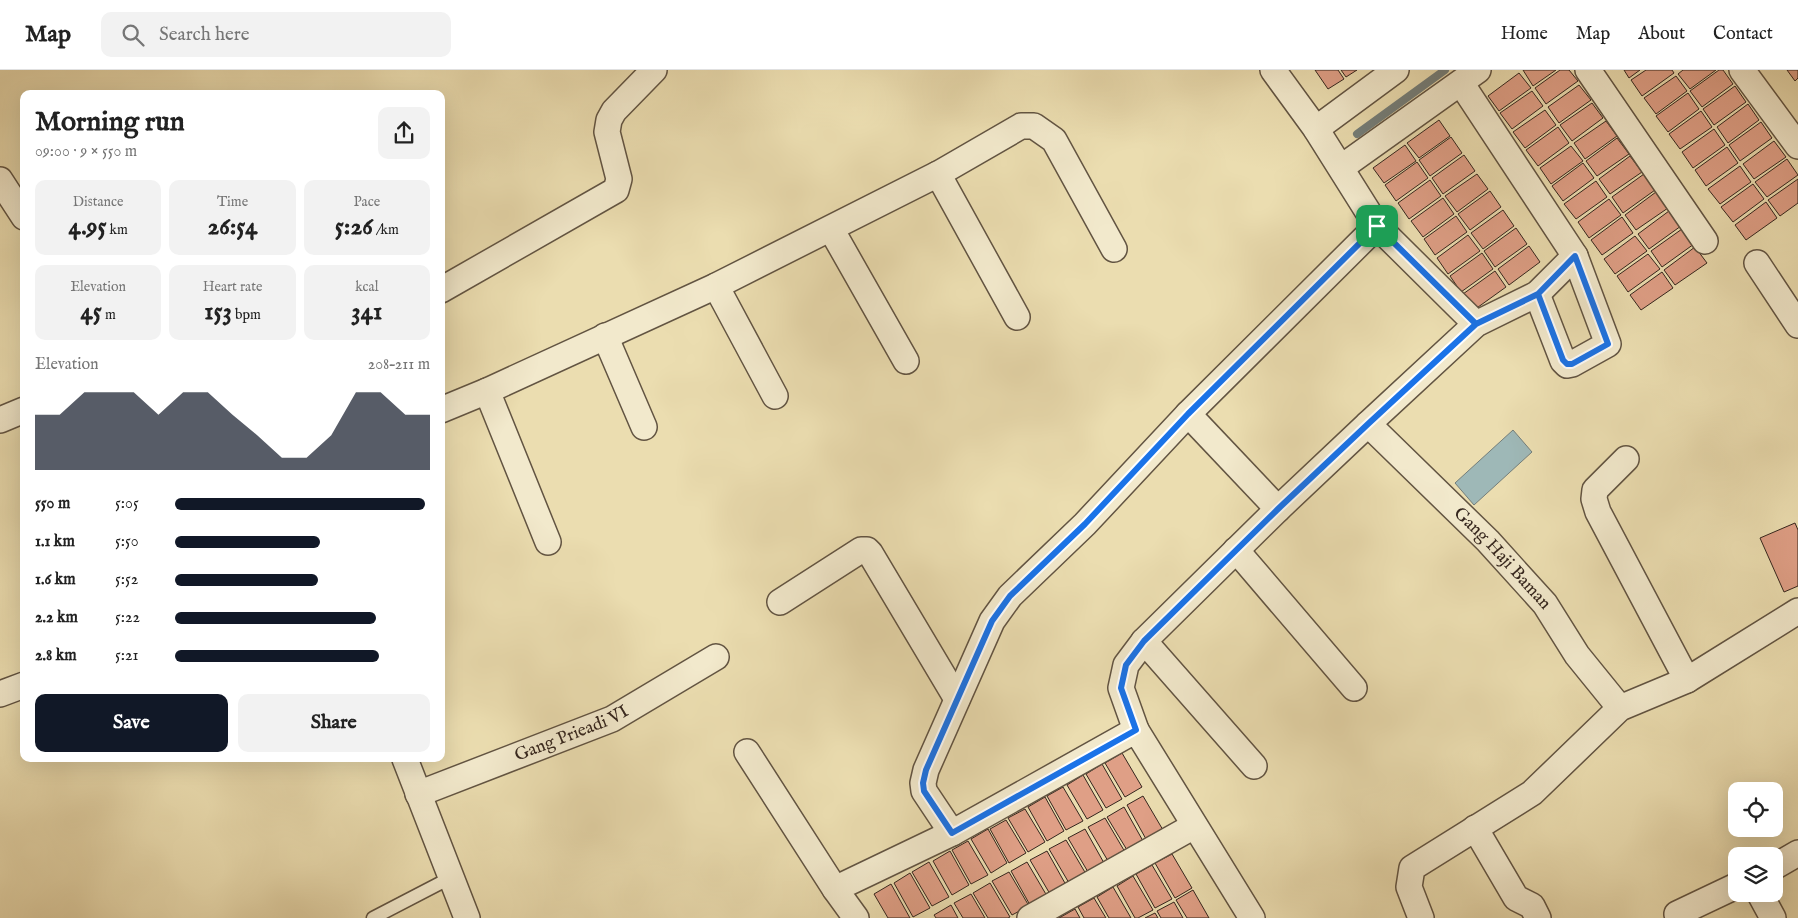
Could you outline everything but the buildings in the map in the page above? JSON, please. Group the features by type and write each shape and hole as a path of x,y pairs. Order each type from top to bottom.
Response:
{"street":[{"path":"445,288 616,190 619,179 608,132 609,120 614,111 654,70"},
{"path":"1273,70 1342,167 1377,226 1476,324"},
{"path":"1316,129 1396,70"},
{"path":"1588,70 1705,241"},
{"path":"1742,70 1798,146"},
{"path":"1342,167 1470,76 1575,256 1608,344 1572,364 1567,364 1563,360 1538,294"},
{"path":"445,408 716,286 938,174 1021,126 1034,126 1054,140 1114,249"},
{"path":"938,174 1017,318"},
{"path":"0,180 20,211"},
{"path":"952,833 924,791 923,783 926,770 992,621 1010,596 1085,524 1188,414 1377,226"},
{"path":"831,228 906,361"},
{"path":"1252,918 1136,730 1121,688 1126,665 1144,641 1278,509 1476,324 1538,294 1575,256"},
{"path":"1757,263 1798,325"},
{"path":"716,286 775,396"},
{"path":"605,336 644,427"},
{"path":"487,391 548,542"},
{"path":"0,420 20,412"},
{"path":"1188,414 1278,509"},
{"name":"Gang Haji Baman","path":"1368,424 1488,541 1545,604 1577,655 1620,708"},
{"path":"1626,459 1595,490 1594,499 1598,512 1687,680"},
{"path":"780,602 861,550 867,550 957,699"},
{"path":"1236,550 1354,688"},
{"path":"1421,918 1409,887 1412,868 1532,793 1620,708 1687,680 1798,611"},
{"path":"1144,641 1254,766"},
{"name":"Gang Prieadi VI","path":"418,794 612,719 716,657"},
{"path":"0,694 20,686"},
{"path":"835,889 952,833 1136,730"},
{"path":"747,752 835,889 856,918"},
{"path":"406,762 467,918"},
{"path":"1030,918 1194,826"},
{"path":"1475,828 1516,898 1532,906 1538,918"},
{"path":"1783,862 1798,854"},
{"path":"1677,914 1728,890"},
{"path":"1765,902 1774,918"}],"lane":[{"path":"373,918 452,877"}],"water":[{"path":"1513,430 1532,452 1474,505 1455,483"}],"waterway":[{"path":"1357,134 1445,70"}],"route":[{"path":"1377,226 1188,414 1085,524 1010,596 992,621 926,770 923,783 924,791 952,833 1136,730 1121,688 1126,665 1144,641 1278,509 1476,324 1538,294 1563,360 1567,364 1572,364 1608,344 1575,256 1538,294 1476,324 1377,226"}]}
